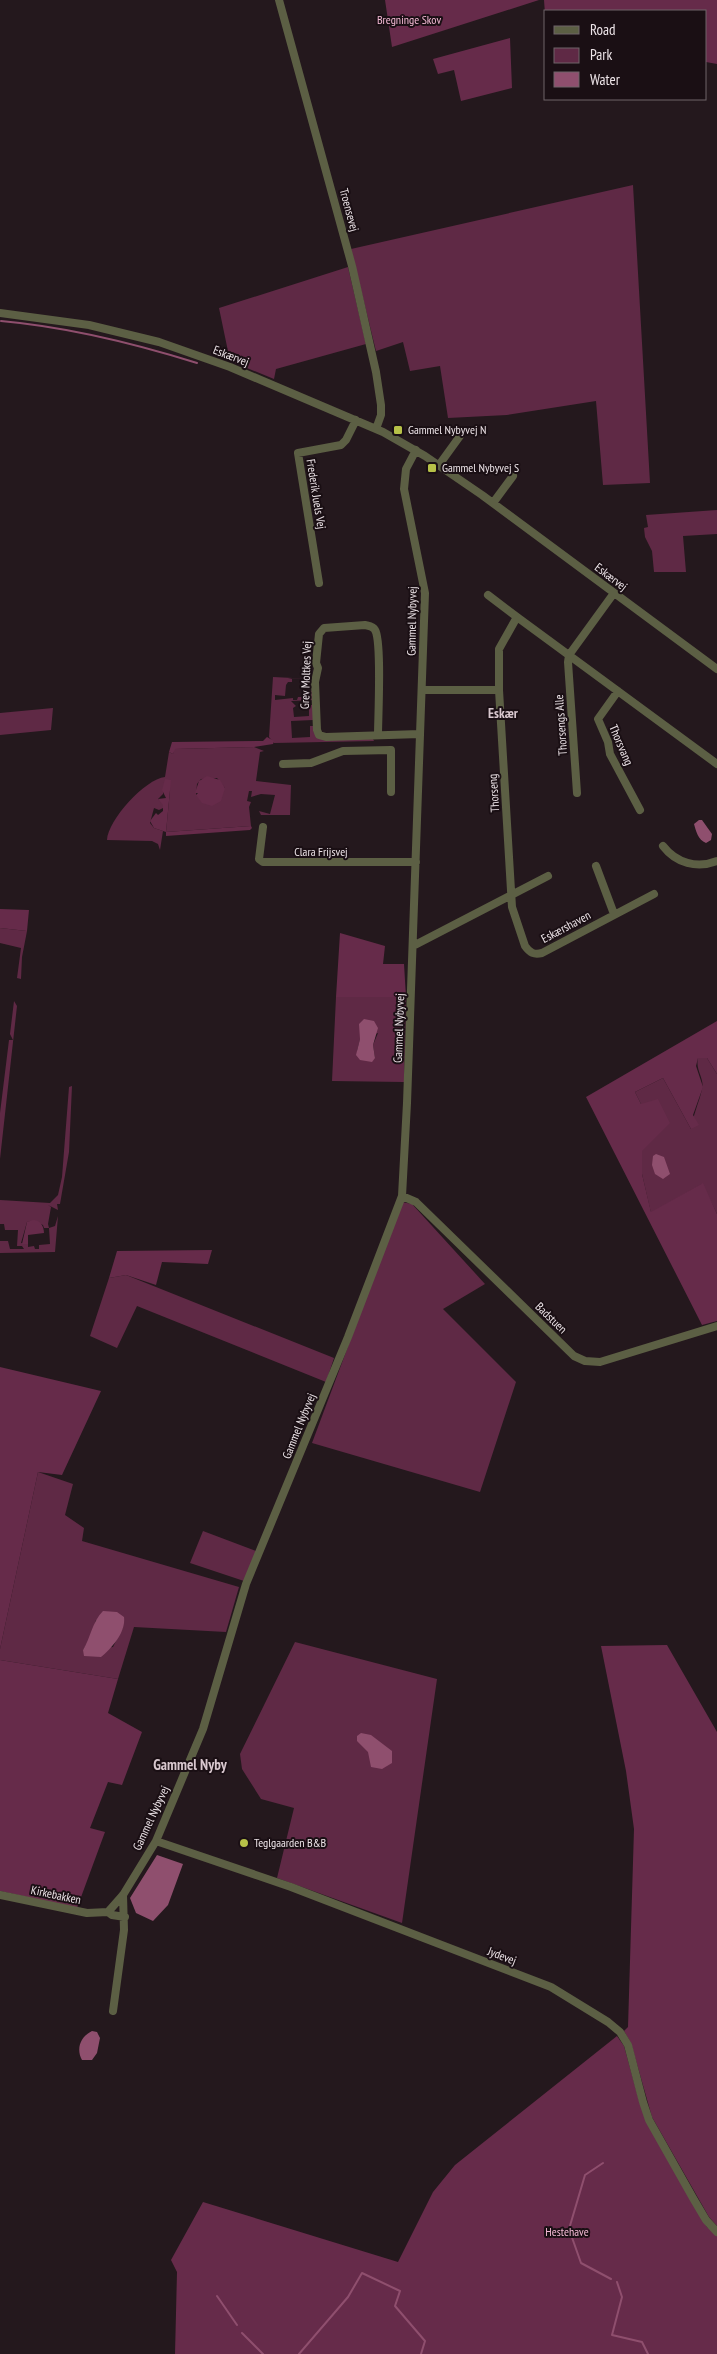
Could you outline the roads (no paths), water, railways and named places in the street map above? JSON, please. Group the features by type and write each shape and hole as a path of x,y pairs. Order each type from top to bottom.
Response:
{"street":[{"name":"Troensevej","path":"280,0 352,266 376,372 381,405 376,429"},
{"name":"Eskærvej","path":"0,313 89,325 159,342 230,367 376,429 416,450 493,503 717,669"},
{"name":"Frederik Juels Vej","path":"318,583 298,453 341,445 346,440 356,420"},
{"path":"439,465 460,436"},
{"name":"Gammel Nybyvej","path":"108,1912 123,1896 156,1841 203,1729 246,1584 348,1337 402,1196 413,946 424,583 404,489 406,469 416,450"},
{"path":"493,503 513,476"},
{"path":"569,655 614,593"},
{"path":"488,595 717,764"},
{"name":"Thorseng","path":"512,895 499,690 499,649 517,617"},
{"name":"Grev Moltkes Vej","path":"378,750 377,735 379,673 376,632 371,626 365,625 324,628 319,634 316,663 318,668 315,682 318,733 326,737 377,735 420,734"},
{"name":"Thorsengs Alle","path":"569,655 577,794"},
{"path":"422,690 499,690"},
{"name":"Thorsvang","path":"618,691 598,719 608,742 610,754 640,810"},
{"path":"284,764 311,763 343,751 391,750 392,792"},
{"name":"Clara Frijsvej","path":"263,827 259,859 262,862 416,862"},
{"path":"663,846 672,856 686,863 716,864"},
{"path":"596,866 614,914"},
{"path":"413,946 548,876"},
{"name":"Eskærshaven","path":"512,895 512,907 525,946 529,952 535,954 542,953 654,894"},
{"name":"Badstuen","path":"402,1196 416,1202 574,1356 585,1361 600,1362 717,1326"},
{"name":"Jydevej","path":"156,1841 291,1887 551,1987 608,2022 620,2032 628,2045 649,2120 697,2205 717,2232"},
{"name":"Kirkebakken","path":"0,1894 87,1913 108,1912"},
{"path":"113,2011 124,1917 123,1896"},
{"path":"108,1912 112,1915 124,1917"}],"water":[{"path":"702,820 712,834 711,840 706,843 699,838 694,824"},
{"path":"364,1019 374,1021 378,1028 373,1045 375,1058 372,1062 360,1060 356,1055 360,1039 359,1024"},
{"path":"656,1154 664,1157 670,1174 663,1179 655,1174 652,1165 653,1156"},
{"path":"103,1611 117,1612 124,1617 121,1634 110,1649 101,1657 84,1656 83,1650 96,1620"},
{"path":"361,1733 371,1735 392,1751 392,1763 382,1769 371,1767 368,1752 357,1741 357,1736"},
{"path":"157,1855 183,1864 168,1905 153,1921 136,1913 130,1898"},
{"path":"92,2031 97,2032 100,2038 97,2053 92,2060 82,2060 79,2052 80,2044"}],"waterway":[{"path":"1,321 51,327 100,337 197,363"},
{"path":"603,2163 585,2175 569,2229 581,2263 611,2279"},
{"path":"299,2354 348,2297 362,2273 400,2291 395,2306 425,2341 421,2354"},
{"path":"617,2282 622,2297 612,2335 642,2342 648,2354"},
{"path":"217,2296 237,2325"},
{"path":"242,2333 263,2354"}],"place":[{"name":"Gammel Nybyvej N","path":"398,430"},
{"name":"Gammel Nybyvej S","path":"432,468"},
{"name":"Teglgaarden B&B","path":"244,1843"}],"district":[{"name":"Eskær","path":"503,713"},
{"name":"Gammel Nyby","path":"190,1765"}],"park label":[{"name":"Bregninge Skov","path":"409,20"},
{"name":"Hestehave","path":"567,2232"}]}
